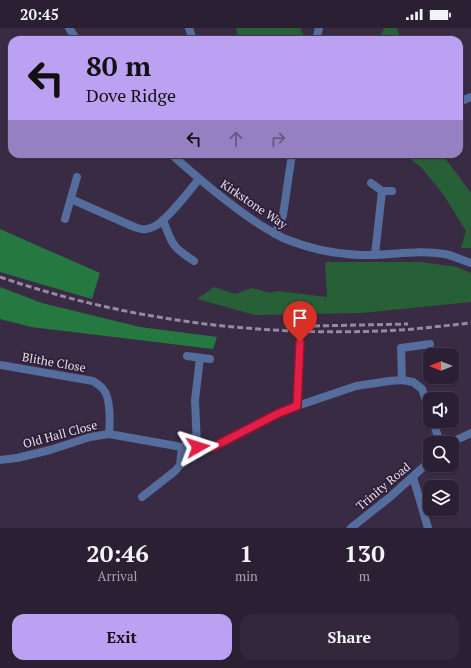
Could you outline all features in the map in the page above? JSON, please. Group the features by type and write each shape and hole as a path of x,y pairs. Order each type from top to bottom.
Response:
{"street":[{"name":"Kirkstone Way","path":"175,158 212,191 251,219 282,238 340,254 375,255 427,253 453,256 471,256"},
{"path":"275,234 283,215 291,158"},
{"path":"65,219 77,177"},
{"path":"71,199 141,230 155,227 163,220 199,179"},
{"path":"371,183 382,191 392,191"},
{"path":"375,255 382,191"},
{"path":"163,220 171,243 180,252 194,261"},
{"name":"Kirkstone Way","path":"453,256 471,263"},
{"path":"297,406 300,342"},
{"path":"402,380 401,348 430,344"},
{"path":"187,356 210,359"},
{"path":"198,447 195,400 200,358"},
{"name":"Blithe Close","path":"0,365 93,381 103,389 106,394 110,422 109,434"},
{"name":"Old Hall Close","path":"0,460 16,458 90,437 109,434 182,447 213,447 279,413 356,386 402,380 413,382 422,389 423,392"},
{"path":"459,439 471,433"},
{"path":"142,497 175,471 180,465 182,447"},
{"name":"Trinity Road","path":"351,528 423,468"},
{"path":"414,477 428,528"}],"green space":[{"path":"236,28 300,28 304,36 238,36"},
{"path":"384,28 397,28 400,36 381,36"},
{"path":"409,158 445,158 471,193 471,248 461,248 466,231 443,194 421,167"},
{"path":"0,229 100,273 92,299 0,272"},
{"path":"325,262 421,262 457,267 471,273 471,302 362,313 255,315 197,299 214,287 235,294 252,288 270,293 278,291 327,297"},
{"path":"0,287 42,303 140,327 217,337 213,349 31,327 0,319"}],"railway":[{"path":"0,277 46,292 140,314 188,322 236,327 284,331 333,332 415,329 471,323"},
{"path":"314,326 408,324"}],"route":[{"path":"198,447 213,447 279,413 297,406 300,342"}]}
